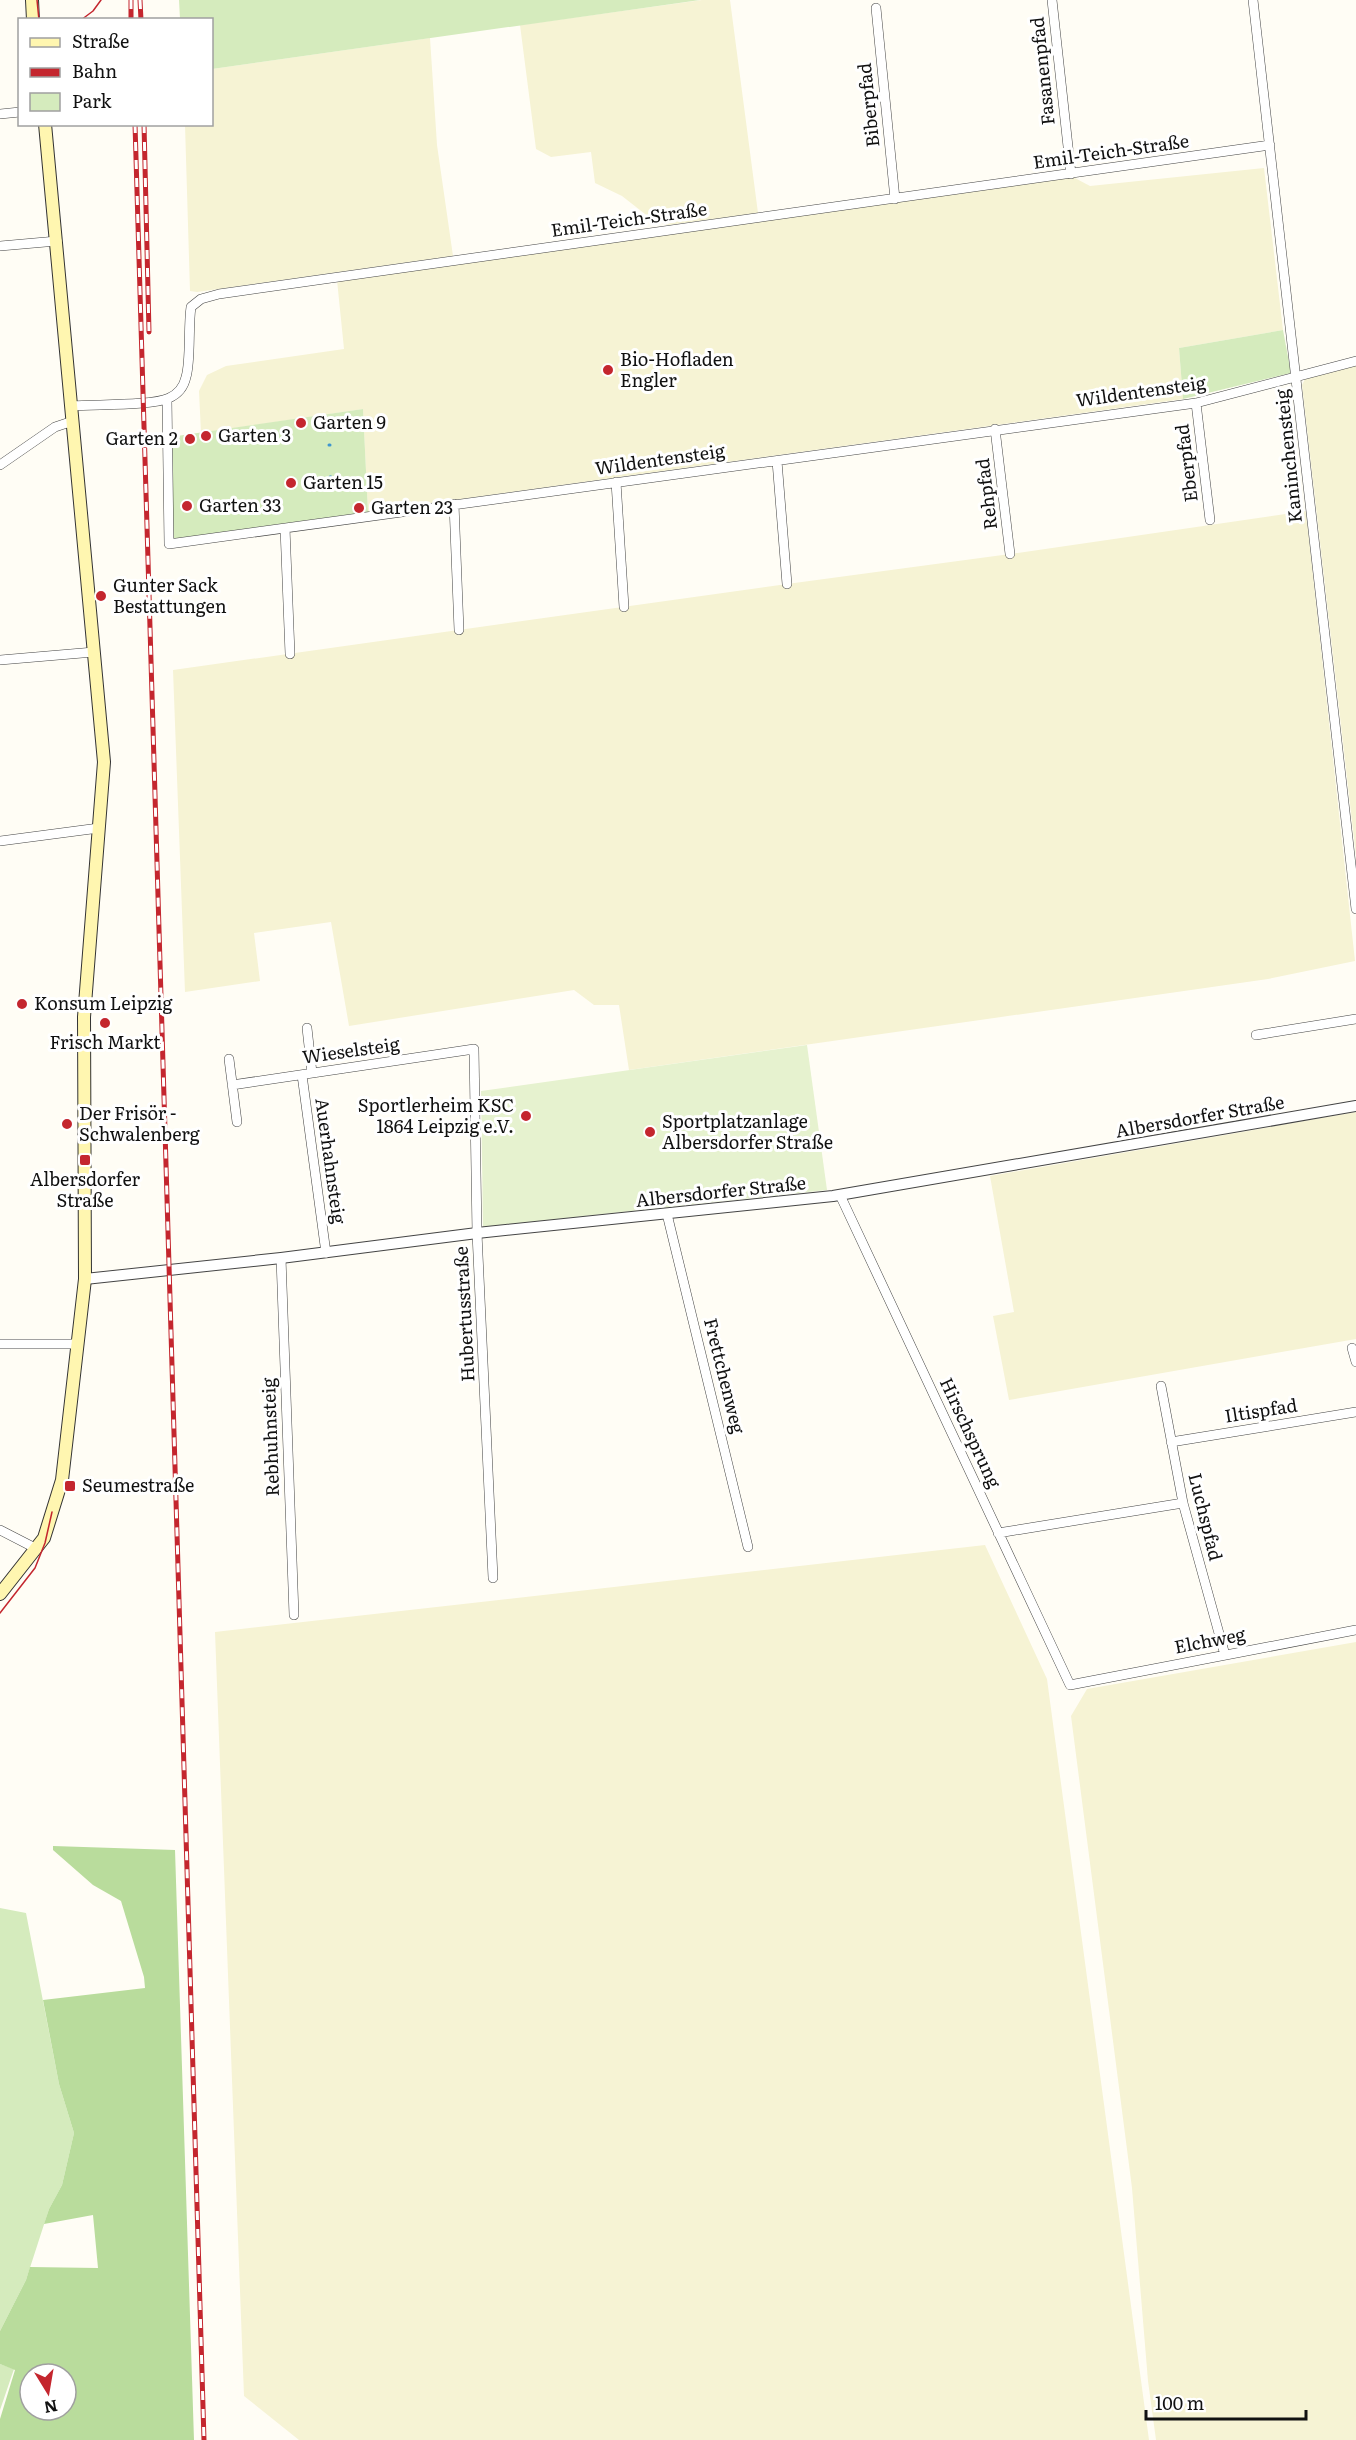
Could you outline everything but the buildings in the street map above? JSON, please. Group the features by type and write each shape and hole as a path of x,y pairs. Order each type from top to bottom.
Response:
{"main road":[{"path":"32,0 33,18"},
{"path":"0,1594 44,1538 62,1480 85,1279 84,1017 104,762 45,126"}],"street":[{"name":"Fasanenpfad","path":"1052,0 1071,174"},
{"name":"Kaninchensteig","path":"1253,0 1356,909"},
{"name":"Biberpfad","path":"876,8 895,199"},
{"path":"0,114 18,112"},
{"name":"Emil-Teich-Straße","path":"167,399 175,395 182,387 187,375 188,325 191,307 201,299 219,294 1270,145"},
{"path":"0,246 57,241"},
{"name":"Wildentensteig","path":"167,399 169,544 1196,403 1356,361"},
{"path":"72,406 167,399"},
{"name":"Eberpfad","path":"1196,403 1210,520"},
{"path":"0,465 55,427 73,421"},
{"name":"Rehpfad","path":"995,429 1010,555"},
{"path":"777,461 787,584"},
{"path":"616,482 624,607"},
{"path":"454,504 459,630"},
{"path":"285,528 290,654"},
{"path":"0,660 94,652"},
{"path":"0,841 99,828"},
{"path":"1256,1035 1356,1019"},
{"name":"Auerhahnsteig","path":"307,1028 312,1073"},
{"name":"Wieselsteig","path":"232,1084 474,1049"},
{"name":"Hubertusstraße","path":"474,1049 477,1233 494,1578"},
{"path":"229,1059 237,1122"},
{"name":"Auerhahnsteig","path":"302,1075 326,1253"},
{"name":"Albersdorfer Straße","path":"85,1279 326,1253 477,1233 840,1195 1356,1106"},
{"name":"Hirschsprung","path":"840,1195 1070,1684"},
{"name":"Frettchenweg","path":"667,1214 748,1547"},
{"name":"Rebhuhnsteig","path":"281,1258 294,1615"},
{"path":"0,1344 76,1344"},
{"path":"1352,1348 1356,1362"},
{"name":"Luchspfad","path":"1161,1386 1183,1503 1225,1655"},
{"name":"Iltispfad","path":"1171,1442 1356,1412"},
{"path":"998,1533 1183,1503"},
{"path":"0,1530 37,1549"},
{"name":"Elchweg","path":"1070,1684 1356,1630"}],"shaded area":[{"path":"702,0 730,0 758,213 669,225 654,221 622,196 595,183 591,152 551,157 536,149 520,25"},
{"path":"430,38 437,145 453,256 197,292 190,291 185,126 213,126 213,69"},
{"path":"1264,168 1283,330 1179,348 1183,399 368,512 363,409 201,433 199,391 207,375 226,366 344,349 337,280 1073,177 1090,186"},
{"path":"1356,364 1356,856 1302,385 1305,379"},
{"path":"1306,511 1355,961 1268,979 629,1070 619,1005 594,1005 574,990 349,1026 331,922 254,933 260,981 185,992 173,670"},
{"path":"1356,1112 1356,1339 1009,1400 993,1316 1014,1312 990,1176"},
{"path":"985,1545 1047,1679 1149,2440 299,2440 244,2396 215,1632"},
{"path":"1356,1642 1356,2440 1156,2440 1148,2381 1132,2188 1071,1716 1087,1689"}],"green space":[{"path":"179,0 700,0 213,69 213,18 180,18"},
{"path":"1283,330 1291,373 1183,399 1179,348"},
{"path":"363,409 368,512 173,539 170,437"},
{"name":"Sportplatzanlage Albersdorfer Straße","path":"807,1045 827,1190 483,1227 481,1091"},
{"path":"53,1846 175,1850 194,2440 0,2440 0,2419 15,2370 0,2364 0,2331 26,2280 30,2267 98,2268 93,2215 44,2224 62,2185 74,2133 59,2084 43,2000 145,1988 144,1977 121,1901 93,1885 53,1850"},
{"path":"0,1908 26,1913 59,2084 74,2133 62,2185 49,2209 26,2280 0,2331"},
{"path":"0,2364 14,2369 0,2410"}],"tram line":[{"path":"37,0 39,18"},
{"path":"84,18 93,11 101,0"},
{"path":"0,1613 35,1568 45,1543 52,1512"}],"railway":[{"path":"131,0 131,18"},
{"path":"140,0 141,18"},
{"path":"135,126 204,2440"},
{"path":"144,126 149,332"}],"place":[{"name":"Bio-Hofladen Engler","path":"608,370"},
{"name":"Garten 9","path":"301,423"},
{"name":"Garten 3","path":"206,436"},
{"name":"Garten 2","path":"190,439"},
{"name":"Garten 15","path":"291,483"},
{"name":"Garten 33","path":"187,506"},
{"name":"Garten 23","path":"359,508"},
{"name":"Gunter Sack Bestattungen","path":"101,596"},
{"name":"Konsum Leipzig","path":"22,1004"},
{"name":"Frisch Markt","path":"105,1023"},
{"name":"Sportlerheim KSC 1864 Leipzig e.V.","path":"526,1116"},
{"name":"Der Frisör - Schwalenberg","path":"67,1124"},
{"name":"Sportplatzanlage Albersdorfer Straße","path":"650,1132"},
{"name":"Albersdorfer Straße","path":"85,1160"},
{"name":"Seumestraße","path":"70,1486"}]}
